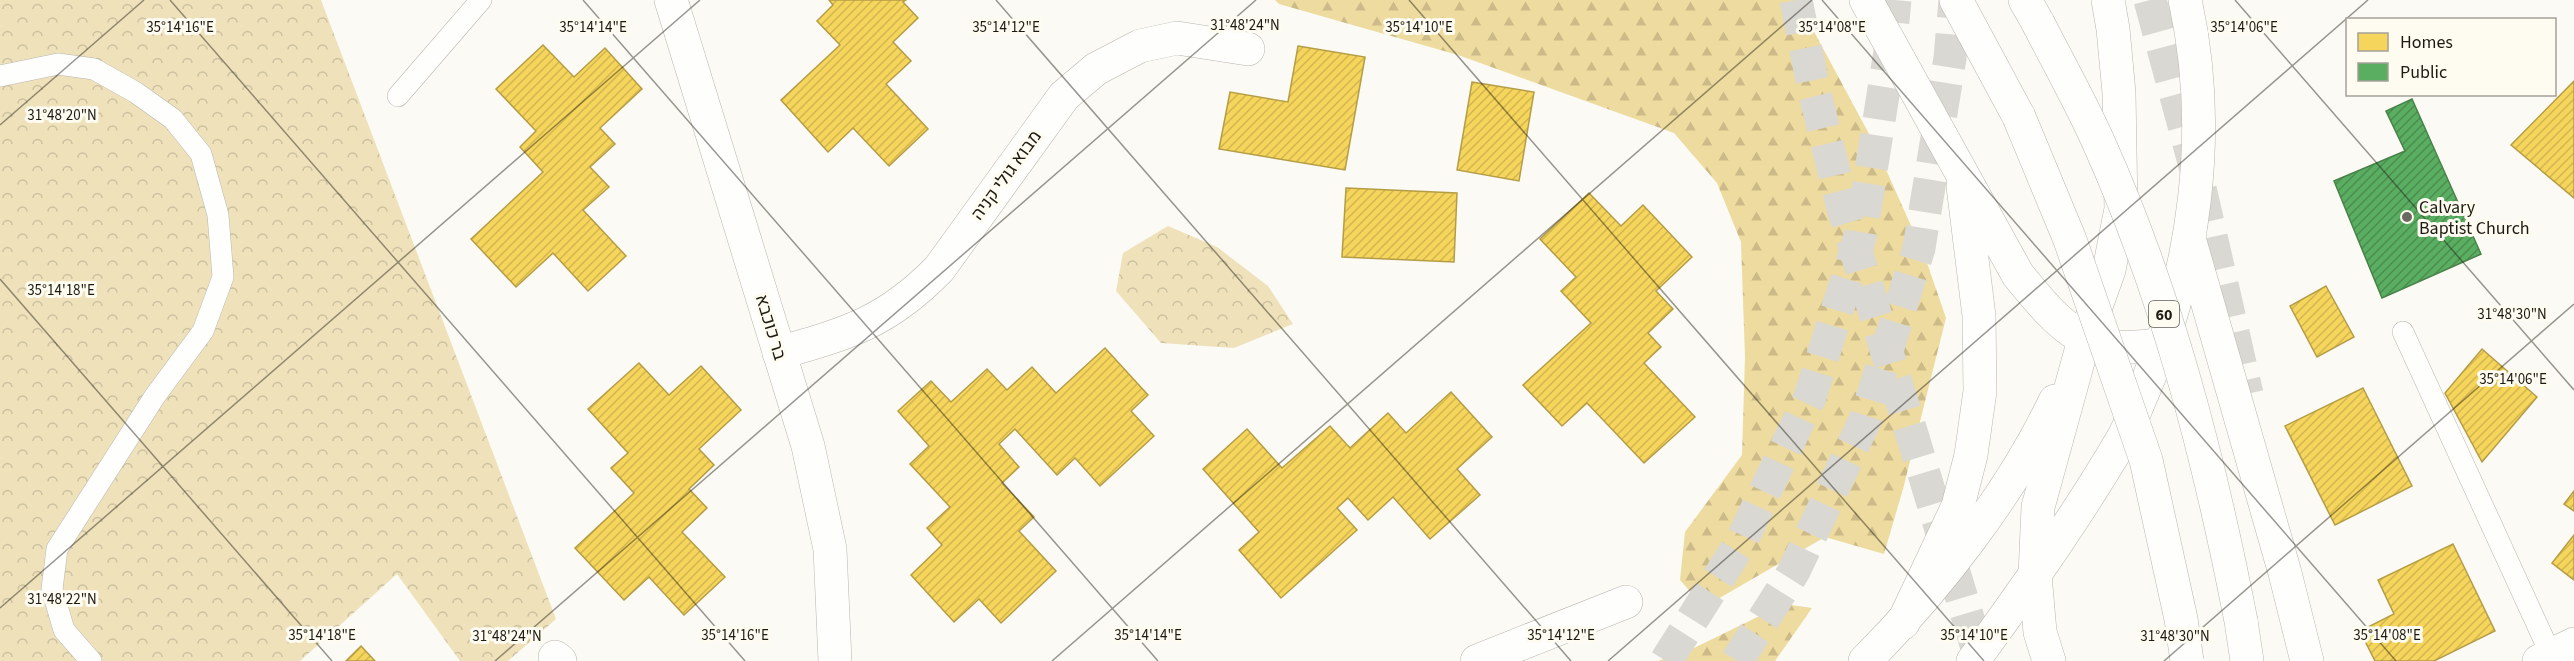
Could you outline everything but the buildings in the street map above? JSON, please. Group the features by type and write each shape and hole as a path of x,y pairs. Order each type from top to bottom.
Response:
{"main road":[{"name":"בר כוכבא","path":"671,0 808,446 830,549 835,661"},
{"path":"1866,0 2018,274 2049,314 2084,340 2103,347 2137,349 2163,344"},
{"path":"1956,0 2019,117 2070,240 2146,460 2181,619 2187,661"},
{"path":"2049,661 2040,632 2035,575 2038,507 2084,340 2109,270 2121,209 2119,93 2108,0"},
{"path":"1973,661 2035,575 2124,436 2163,344 2188,237 2198,177 2198,84 2185,0"},
{"name":"60","path":"2032,12 2098,141 2148,264 2196,415 2241,621 2247,661"},
{"name":"מבוא גולי קניה","path":"779,353 838,336 886,314 916,292 939,269 1064,96 1096,69 1140,46 1177,38 1248,49"},
{"path":"1902,623 1958,506 1971,455 1980,391 1979,316 1960,169"},
{"path":"2188,237 2286,573 2307,661"},
{"path":"1865,661 1902,623 1998,498 2053,406 2084,340"},
{"path":"1476,661 1626,602"}],"lane":[{"path":"398,96 481,0"},
{"path":"0,76 58,64 94,69 135,92 173,119 201,154 218,215 223,277 202,331 155,396 57,549 52,589 64,630 91,661"},
{"path":"2403,332 2555,653"}],"green space":[{"path":"0,0 321,0 556,619 508,661 460,661 397,574 300,661 0,661"},
{"path":"1275,0 1797,0 1875,145 1925,257 1946,318 1903,489 1884,554 1825,537 1704,607 1680,580 1685,532 1742,455 1745,357 1741,242 1717,183 1674,133 1458,55 1279,4"},
{"path":"1168,226 1217,247 1268,286 1293,324 1234,348 1161,343 1116,291 1123,253"},
{"path":"1784,604 1812,608 1775,661 1658,661 1692,649"}],"tunnel":[{"path":"1796,0 1814,90 1843,208 1981,661"},
{"path":"1666,661 1741,542 1810,397 1861,234 1890,51 1895,0"},
{"path":"1737,661 1794,571 1866,418 1919,248 1950,58 1955,0"},
{"path":"2150,0 2195,166 2247,394"}],"place":[{"name":"Calvary Baptist Church","path":"2407,217"}]}
